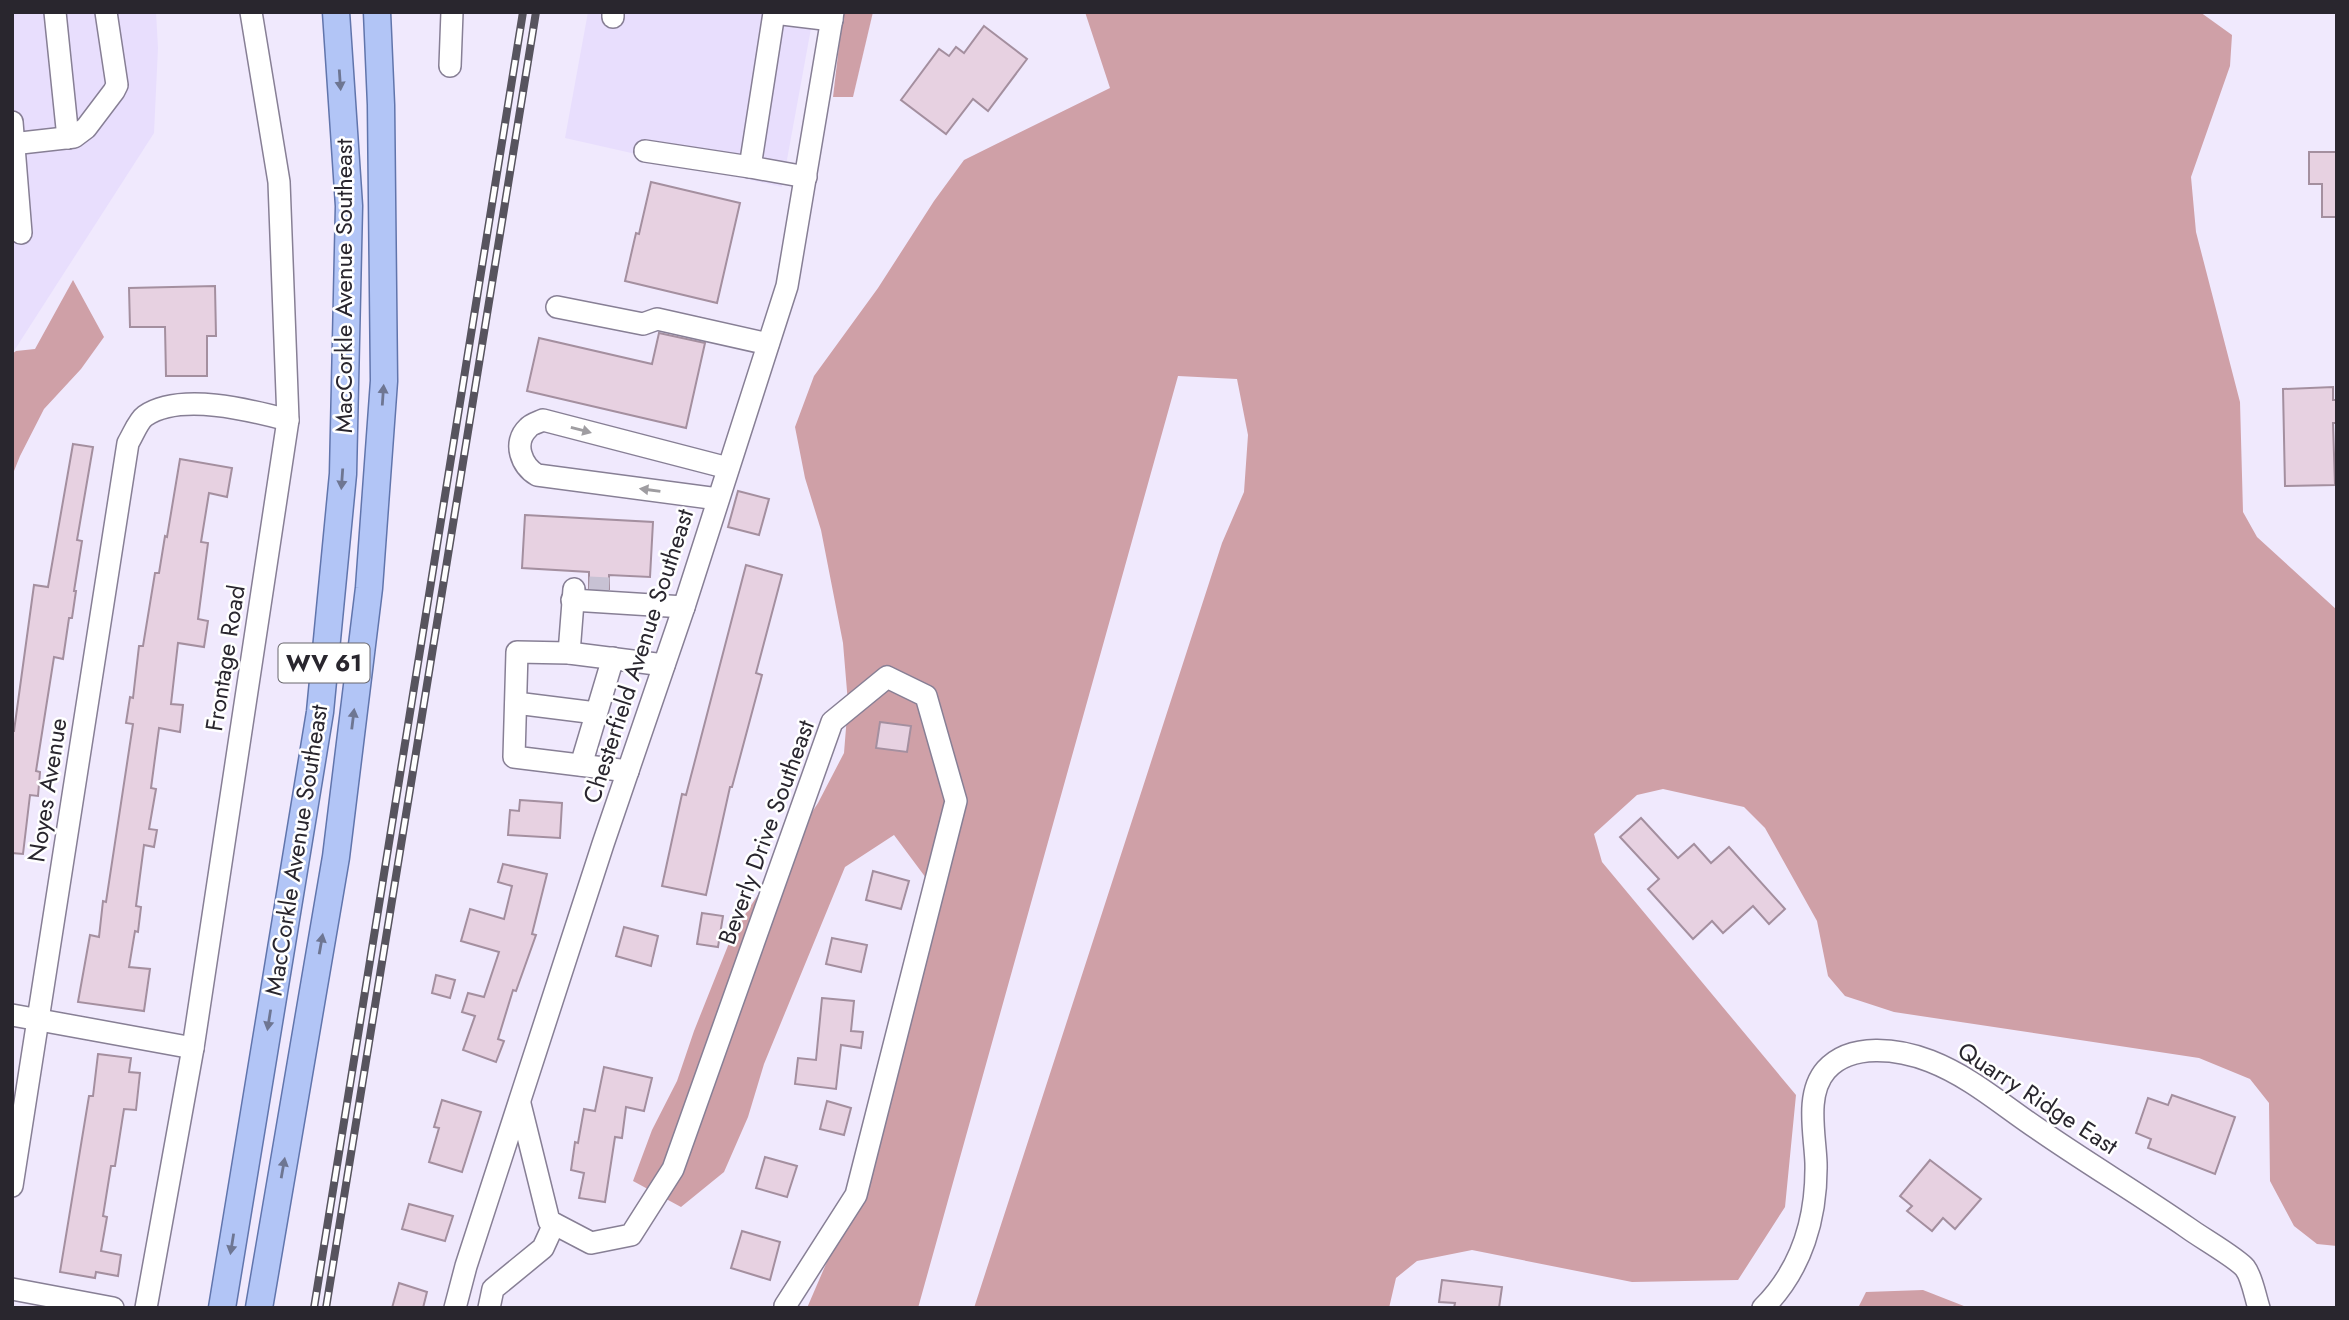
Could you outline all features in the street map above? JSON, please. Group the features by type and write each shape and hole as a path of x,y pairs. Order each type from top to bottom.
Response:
{"main road":[{"name":"MacCorkle Avenue Southeast","path":"222,1308 320,712 343,474 349,206 335,12"},
{"name":"MacCorkle Avenue Southeast","path":"259,1308 336,857 369,588 384,381 381,104 377,12"}],"street":[{"path":"55,12 68,138"},
{"path":"13,144 74,137 86,128 114,91 117,85 106,12"},
{"name":"Frontage Road","path":"146,1308 193,1048 288,420 279,182 251,12"},
{"path":"450,66 452,12"},
{"path":"750,167 774,13 833,16"},
{"name":"Chesterfield Avenue Southeast","path":"455,1308 466,1266 787,286 833,16"},
{"path":"12,122 21,233"},
{"path":"645,151 806,177"},
{"path":"557,307 643,324 657,318 768,344"},
{"name":"Noyes Avenue","path":"12,1186 128,443 143,416 170,406 246,409 288,420"},
{"path":"718,499 537,475 527,469 521,455 521,441 527,428 543,420 728,468"},
{"path":"590,592 620,589 630,604"},
{"path":"590,592 630,604 684,607"},
{"path":"569,653 590,592"},
{"path":"628,771 514,757 517,652 569,653 664,665"},
{"path":"581,765 612,658"},
{"name":"Beverly Drive Southeast","path":"554,1224 591,1243 631,1235 673,1169 832,722 887,677 926,696 956,801 856,1195 785,1306"},
{"path":"516,703 596,713"},
{"path":"12,1014 193,1048"},
{"name":"Quarry Ridge East","path":"1763,1308 1795,1267 1805,1241 1815,1199 1815,1090 1825,1071 1836,1061 1855,1052 1895,1051 1929,1060 1966,1077 2038,1129 2137,1192 2245,1268 2259,1308"},
{"path":"489,1308 493,1289 543,1248 554,1224 549,1221 520,1104"},
{"path":"12,1289 113,1308"}],"shaded area":[{"path":"12,12 156,12 158,48 154,133 12,354"},
{"path":"588,12 814,12 782,187 565,138"},
{"path":"843,12 873,12 853,97 833,97"},
{"path":"1085,12 2200,12 2232,35 2230,66 2191,177 2196,232 2240,402 2243,512 2257,537 2337,610 2337,1246 2317,1244 2294,1226 2270,1181 2269,1103 2250,1079 2199,1058 1894,1012 1845,996 1828,976 1817,921 1765,828 1744,807 1663,789 1637,795 1594,834 1602,862 1796,1095 1785,1207 1738,1280 1632,1282 1472,1250 1417,1261 1396,1278 1389,1308 974,1308 1222,543 1244,492 1248,435 1237,379 1178,376 918,1308 807,1308 854,1199 926,878 894,835 845,867 764,1064 748,1117 724,1172 681,1207 633,1181 652,1130 677,1081 733,933 818,803 844,753 848,703 843,643 821,530 805,478 795,427 814,376 878,288 964,160 1110,88"},
{"path":"73,280 104,337 81,369 44,409 12,476 12,354 35,349"},
{"path":"1923,1290 1969,1308 1858,1308 1866,1292"}],"building":[{"path":"984,26 1027,59 988,111 973,99 946,134 901,100 939,49 949,56 956,47 964,53"},
{"path":"2309,152 2337,152 2337,217 2322,217 2322,184 2309,184"},
{"path":"651,182 740,203 717,303 625,281"},
{"path":"215,286 216,336 207,336 207,376 166,376 165,327 130,327 129,288"},
{"path":"659,333 705,343 686,428 527,391 539,338 652,364"},
{"path":"2333,387 2333,400 2337,400 2337,423 2333,423 2335,485 2285,486 2283,389"},
{"path":"73,444 93,447 77,540 82,541 72,618 69,618 63,659 54,657 36,771 40,772 38,796 30,795 23,854 12,853 12,731 34,585 48,587"},
{"path":"180,459 232,468 227,497 209,493 201,542 208,543 198,619 208,621 204,647 178,643 171,704 183,705 180,732 159,728 151,788 156,789 149,829 157,830 154,847 144,845 136,906 141,907 138,932 135,931 129,967 150,969 144,1011 78,1002 90,935 99,937 103,901 106,902 133,724 126,723 130,697 133,698 139,646 143,646 155,573 159,573 165,536 167,537"},
{"path":"738,491 769,499 759,535 728,527"},
{"path":"525,515 653,522 650,577 609,575 609,589 589,588 589,572 522,568"},
{"path":"746,565 782,575 756,673 762,675 730,787 706,895 662,886 682,794 686,795"},
{"path":"880,722 911,726 907,752 876,748"},
{"path":"520,800 562,803 560,838 508,835 510,810 519,811"},
{"path":"1641,818 1678,858 1694,844 1711,863 1729,847 1785,909 1769,924 1753,906 1723,933 1712,921 1693,939 1648,889 1659,879 1620,837"},
{"path":"503,864 547,874 532,934 536,935 516,991 513,990 498,1039 504,1041 496,1062 463,1050 475,1016 462,1012 468,993 484,997 499,952 461,941 470,909 504,919 512,886 498,882"},
{"path":"873,871 909,881 901,909 866,900"},
{"path":"702,913 723,916 718,947 697,944"},
{"path":"624,927 658,936 651,966 616,956"},
{"path":"832,938 867,945 861,972 826,964"},
{"path":"436,975 455,980 450,998 432,993"},
{"path":"822,998 854,1001 851,1031 863,1032 861,1048 841,1045 836,1089 795,1084 798,1058 816,1060"},
{"path":"98,1054 131,1058 129,1072 140,1073 136,1110 124,1109 115,1166 111,1166 103,1216 107,1217 101,1251 121,1255 118,1276 96,1272 95,1278 60,1272 89,1096 93,1096"},
{"path":"604,1067 652,1078 644,1111 626,1107 622,1138 615,1137 605,1202 579,1198 584,1173 571,1170 584,1109 595,1111"},
{"path":"2172,1095 2235,1117 2215,1174 2148,1148 2151,1139 2136,1133 2148,1098 2168,1105"},
{"path":"442,1100 481,1112 462,1172 429,1162 439,1128 434,1127"},
{"path":"827,1101 851,1108 844,1135 820,1129"},
{"path":"765,1157 797,1166 787,1197 756,1188"},
{"path":"1930,1160 1981,1199 1955,1229 1943,1218 1932,1231 1907,1211 1912,1206 1900,1196"},
{"path":"409,1204 453,1216 445,1241 402,1229"},
{"path":"742,1231 780,1242 770,1280 731,1268"},
{"path":"1442,1280 1502,1287 1499,1308 1454,1308 1455,1303 1439,1302"},
{"path":"399,1283 427,1292 423,1308 392,1308"}],"tunnel":[{"path":"589,587 609,588"}],"railway":[{"path":"314,1308 523,12"},
{"path":"326,1308 536,12"}]}
